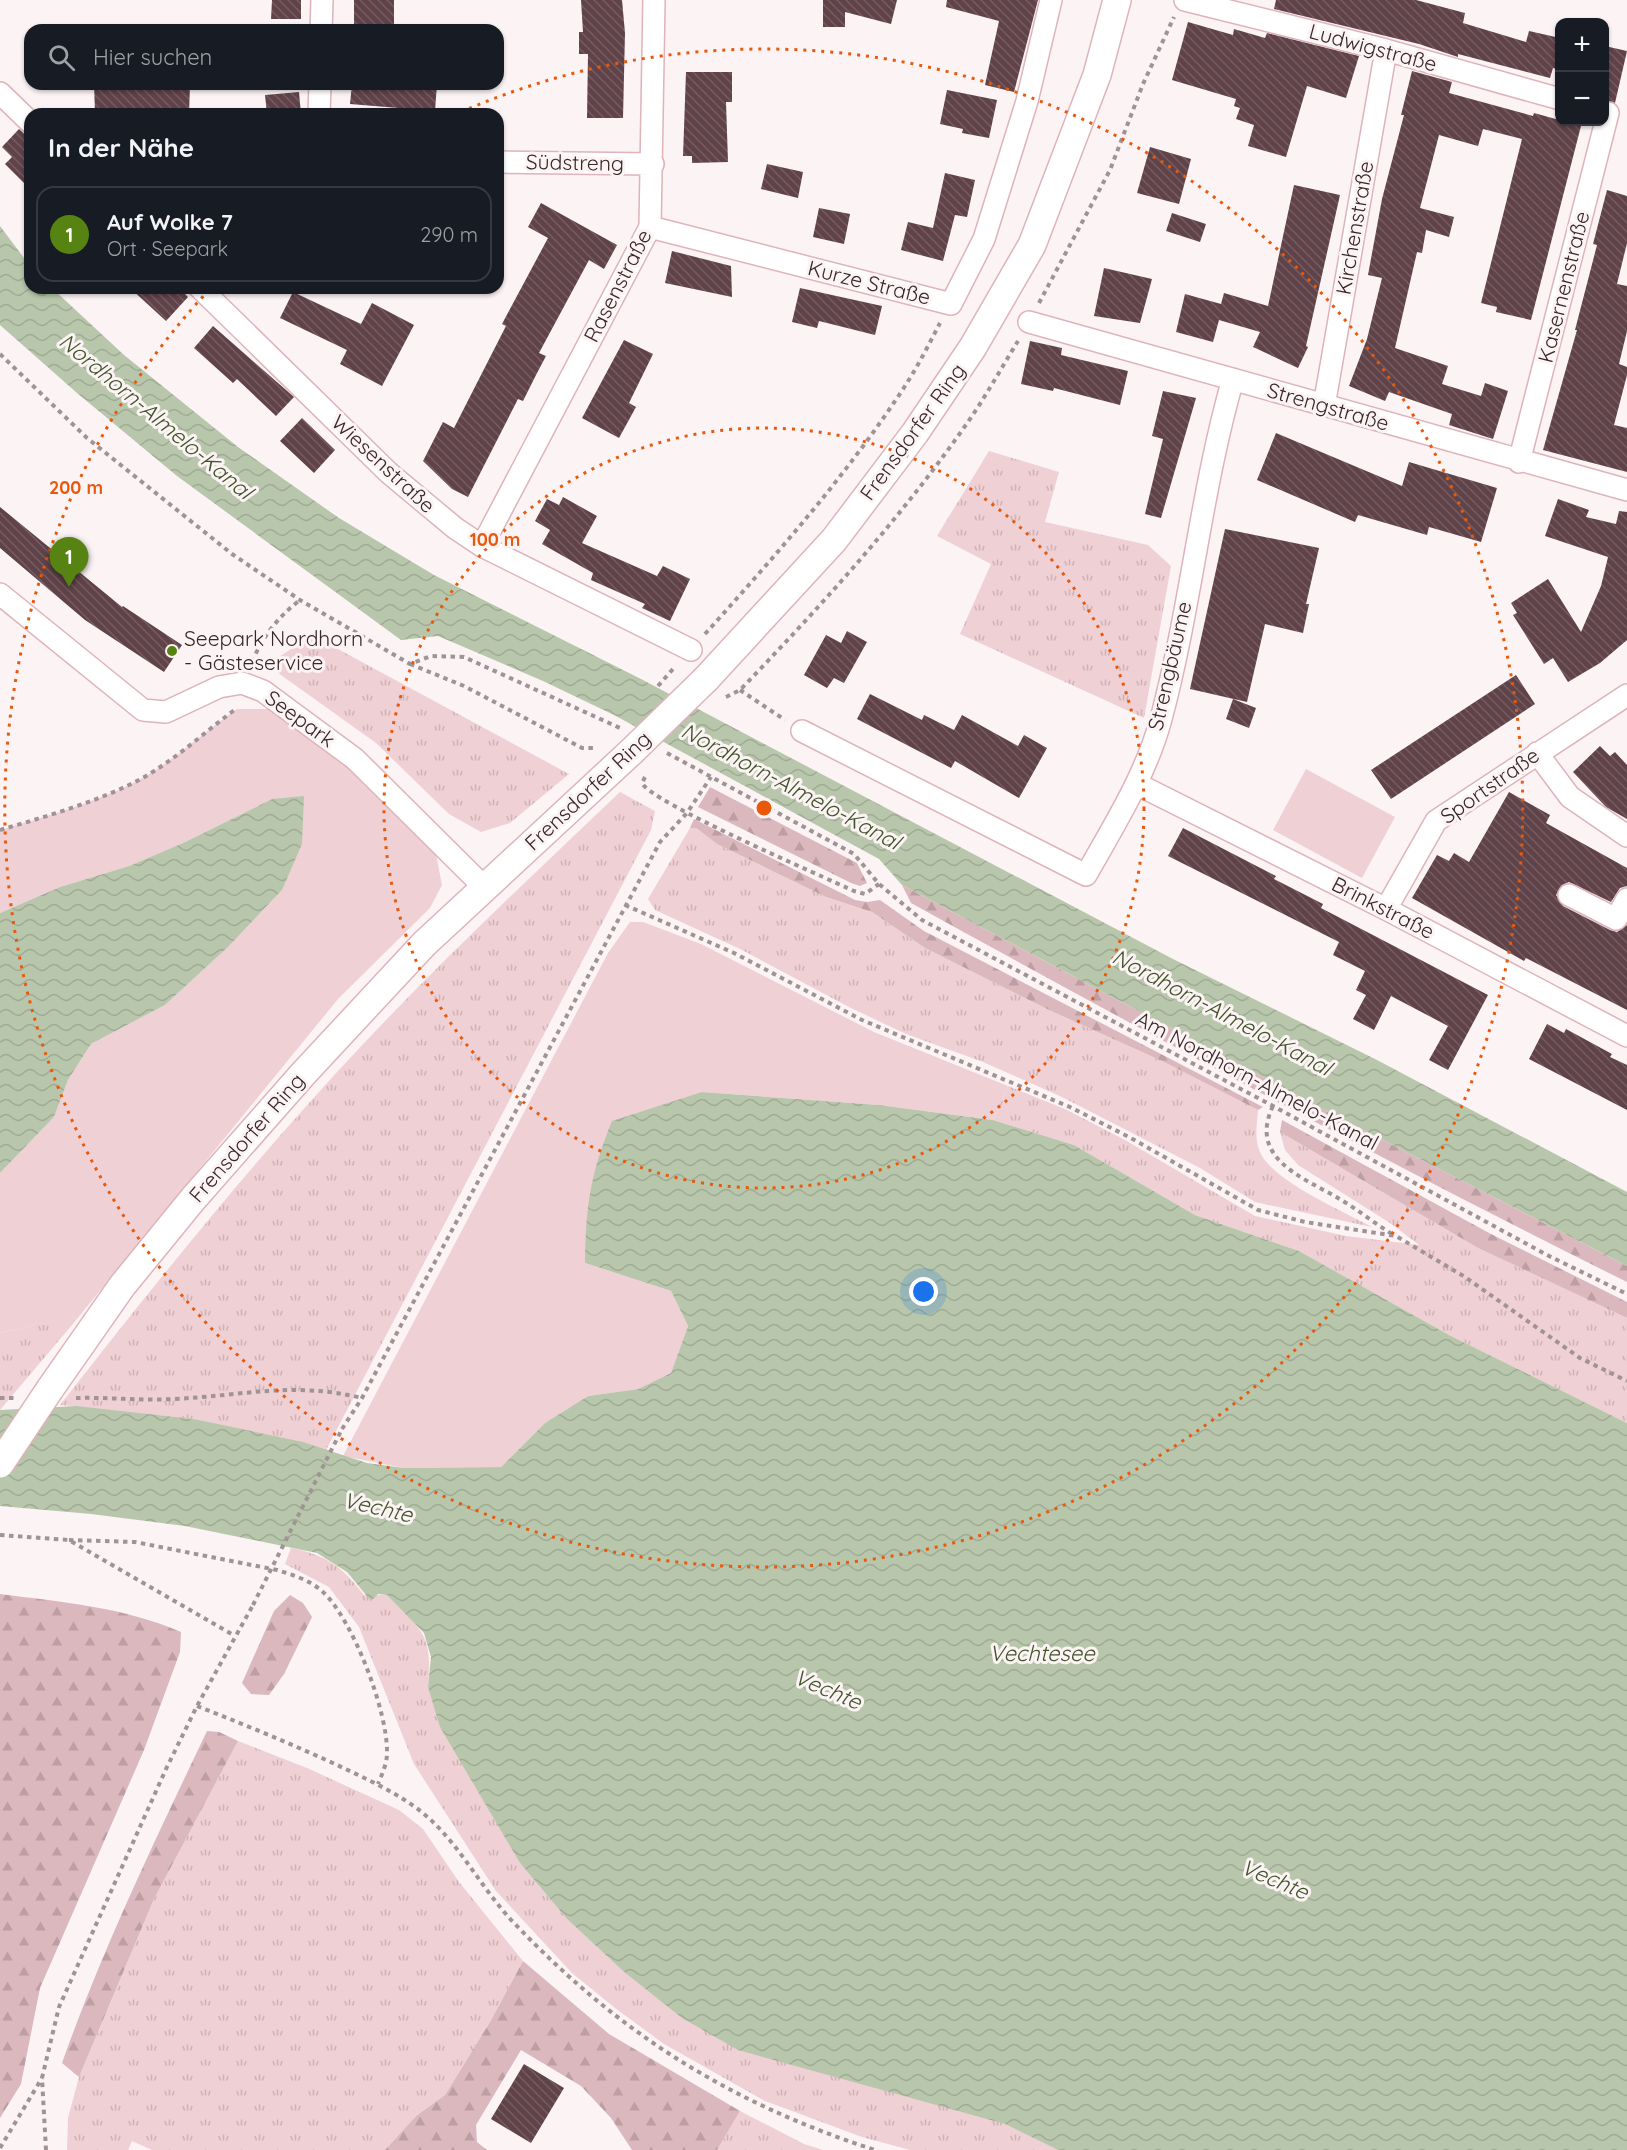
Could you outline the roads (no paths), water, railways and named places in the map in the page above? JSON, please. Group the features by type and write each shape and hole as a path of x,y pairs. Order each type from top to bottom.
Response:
{"street":[{"path":"321,24 322,0"},
{"name":"Rasenstraße","path":"482,546 650,227 653,164 654,0"},
{"name":"Kurze Straße","path":"650,227 951,304 984,239 1027,101 1051,0"},
{"name":"Frensdorfer Ring","path":"0,1464 57,1394 122,1286 193,1199 303,1074 424,944 631,752 706,679 834,540 915,433 973,347 1032,245 1097,75 1117,0"},
{"name":"Ludwigstraße","path":"1185,0 1386,50 1555,98"},
{"name":"Kirchenstraße","path":"1324,406 1386,50"},
{"path":"320,90 320,108"},
{"path":"0,93 24,116"},
{"name":"Kasernenstraße","path":"1519,462 1613,114"},
{"name":"Südstreng","path":"504,162 653,164"},
{"name":"Wiesenstraße","path":"206,294 389,473 455,528 482,546 691,650"},
{"name":"Strengstraße","path":"1029,321 1519,462 1627,490"},
{"name":"Strengbäume","path":"802,731 1086,876 1137,784 1161,720 1216,438 1233,379"},
{"name":"Seepark","path":"0,594 143,710 166,712 219,687 242,683 263,690 355,759 484,887"},
{"name":"Sportstraße","path":"1386,909 1436,821 1627,695"},
{"path":"1537,753 1570,797 1627,836"},
{"name":"Brinkstraße","path":"1137,784 1386,909 1627,1036"},
{"path":"1569,895 1616,919 1627,899"}],"water":[{"name":"Nordhorn-Almelo-Kanal","path":"0,226 24,258 24,294 58,294 124,355 238,447 339,518 434,575 641,679 1173,959 1377,1060 1627,1192 1627,1266 1317,1106 902,885 879,859 614,715 543,681 438,636 401,640 177,476 0,325"},
{"path":"304,796 302,844 282,890 228,947 165,1005 91,1044 68,1080 54,1117 0,1173 0,913 60,887 129,866 183,843 272,799"},
{"name":"Vechtesee","path":"702,1092 879,1105 993,1120 1074,1145 1195,1215 1299,1251 1451,1336 1627,1423 1627,2150 1058,2150 1005,2124 738,2050 682,2018 623,1971 567,1919 520,1863 440,1727 428,1687 431,1657 424,1633 387,1595 378,1594 371,1601 347,1572 317,1553 185,1526 91,1514 0,1506 0,1410 76,1406 194,1419 303,1442 367,1463 404,1468 501,1467 545,1423 588,1396 638,1389 671,1373 688,1326 671,1291 585,1263 588,1207 594,1174 612,1121"}],"place":[{"name":"Auf Wolke 7","path":"69,587"},
{"name":"Seepark Nordhorn - Gästeservice","path":"172,651"}],"water label":[{"name":"Vechte","path":"378,1507"},
{"name":"Vechte","path":"828,1689"},
{"name":"Vechte","path":"1275,1879"}]}
